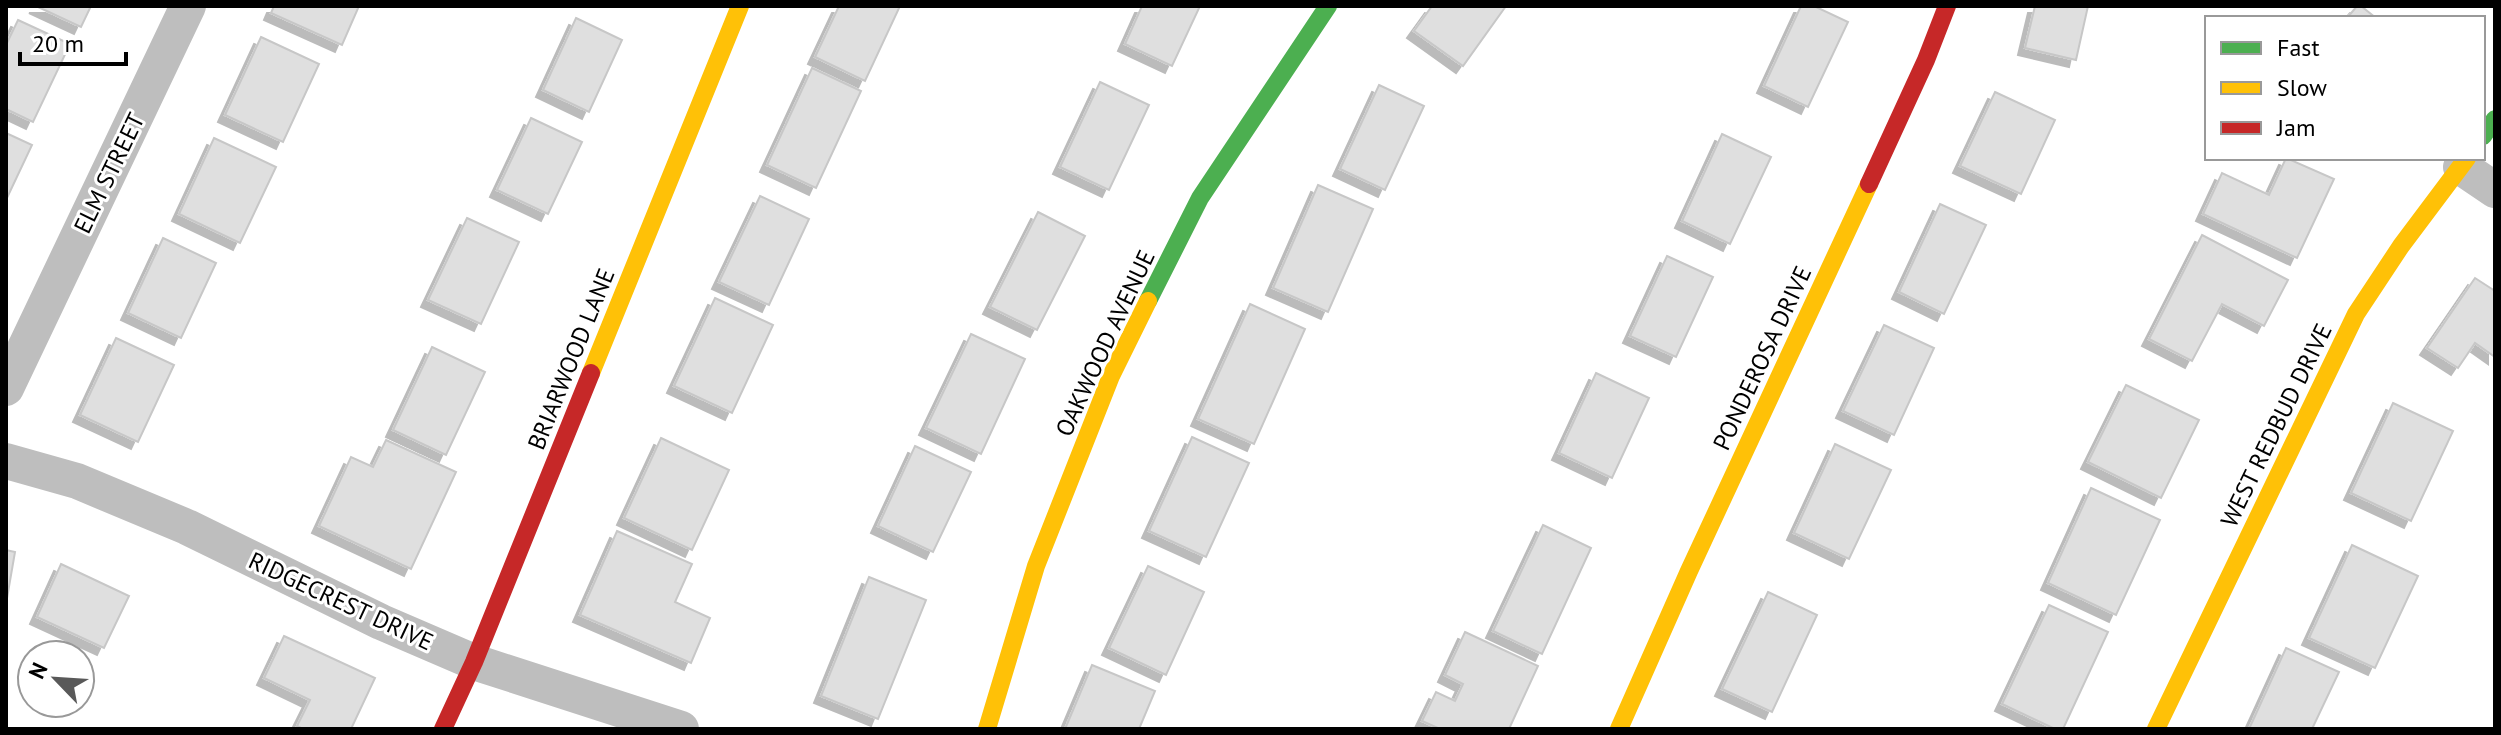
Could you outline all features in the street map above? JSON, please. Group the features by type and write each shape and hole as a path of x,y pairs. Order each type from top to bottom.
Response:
{"street":[{"name":"ELM STREET","path":"6,388 17,349 188,6"},
{"name":"BRIARWOOD LANE","path":"443,729 474,662 740,6"},
{"name":"OAKWOOD AVENUE","path":"987,729 1036,566 1111,376 1200,198 1328,6"},
{"name":"PONDEROSA DRIVE","path":"1619,729 1926,60 1947,6"},
{"path":"2464,162 2495,190"},
{"name":"WEST REDBUD DRIVE","path":"2156,729 2356,314 2401,246 2464,162"},
{"name":"RIDGECREST DRIVE","path":"6,461 77,481 187,527 381,622 474,662 681,729"}],"building":[{"path":"36,6 91,6 81,27"},
{"path":"274,6 359,6 342,45 271,13"},
{"path":"839,6 900,6 865,81 815,57"},
{"path":"1142,6 1200,6 1172,66 1125,44"},
{"path":"1432,6 1506,6 1463,66 1414,31"},
{"path":"1801,6 1814,6 1848,22 1808,107 1764,86"},
{"path":"2035,6 2088,6 2076,60 2025,48"},
{"path":"2357,6 2361,6 2374,16 2349,16"},
{"path":"576,18 622,40 589,112 543,90"},
{"path":"18,20 70,44 33,122 6,109 6,45"},
{"path":"261,37 319,64 283,142 225,115"},
{"path":"812,68 861,91 816,188 767,165"},
{"path":"1100,82 1149,105 1109,190 1060,167"},
{"path":"1379,85 1424,106 1385,190 1340,169"},
{"path":"1995,92 2055,120 2021,194 1960,166"},
{"path":"531,118 582,142 548,214 497,190"},
{"path":"6,133 32,145 6,200"},
{"path":"1722,134 1771,157 1730,244 1682,221"},
{"path":"214,138 276,167 240,243 179,214"},
{"path":"2285,160 2334,179 2297,258 2203,214 2222,173 2269,195"},
{"path":"1318,185 1373,209 1328,312 1273,288"},
{"path":"760,196 809,219 769,305 719,282"},
{"path":"1940,204 1986,225 1944,314 1899,292"},
{"path":"1038,212 1085,236 1037,330 990,307"},
{"path":"467,218 519,242 481,324 428,300"},
{"path":"2202,235 2288,280 2264,326 2222,304 2192,361 2149,339"},
{"path":"163,238 216,263 181,338 128,313"},
{"path":"1667,256 1713,277 1676,357 1630,336"},
{"path":"2475,278 2495,291 2495,357 2475,343 2458,368 2427,348"},
{"path":"715,298 773,325 732,413 674,386"},
{"path":"1250,304 1305,329 1254,444 1198,419"},
{"path":"1884,325 1934,348 1894,435 1843,411"},
{"path":"971,334 1025,359 981,454 926,428"},
{"path":"116,338 174,365 138,442 80,415"},
{"path":"432,347 485,372 446,455 393,430"},
{"path":"1596,373 1649,398 1612,478 1559,453"},
{"path":"2126,385 2199,420 2161,498 2088,462"},
{"path":"2393,403 2453,431 2411,521 2351,493"},
{"path":"1192,437 1249,463 1206,557 1149,531"},
{"path":"661,438 729,470 692,550 624,518"},
{"path":"386,440 456,472 411,569 319,526 351,457 373,467"},
{"path":"1835,444 1891,470 1849,559 1794,533"},
{"path":"915,446 971,472 933,552 878,526"},
{"path":"2091,488 2160,520 2116,615 2048,583"},
{"path":"1543,525 1591,548 1542,654 1493,631"},
{"path":"617,531 692,564 675,602 710,618 691,663 580,615"},
{"path":"2352,545 2418,576 2375,668 2309,638"},
{"path":"6,550 15,552 6,604"},
{"path":"61,564 129,596 104,648 96,644 96,639 85,639 37,617"},
{"path":"1148,566 1204,592 1166,675 1109,648"},
{"path":"869,577 926,600 878,719 821,696"},
{"path":"1768,592 1817,615 1772,712 1722,689"},
{"path":"2049,605 2108,632 2063,729 2055,729 2002,704"},
{"path":"1465,632 1538,666 1509,729 1440,729 1422,721 1436,692 1455,701 1463,684 1445,675"},
{"path":"284,636 375,678 351,729 303,729 297,726 310,700 264,678"},
{"path":"2286,648 2339,672 2312,729 2249,729"},
{"path":"1092,665 1155,691 1139,729 1065,729"}],"traffic: fast":[{"path":"1148,301 1200,198 1328,6"},
{"path":"2485,133 2495,119"}],"traffic: slow":[{"path":"591,373 740,6"},
{"path":"2156,729 2356,314 2401,246 2466,160"},
{"path":"1619,729 1869,184"},
{"path":"987,729 1036,566 1111,376 1148,301"}],"traffic: jam":[{"path":"1869,184 1926,60 1947,6"},
{"path":"443,729 474,662 591,373"}]}
